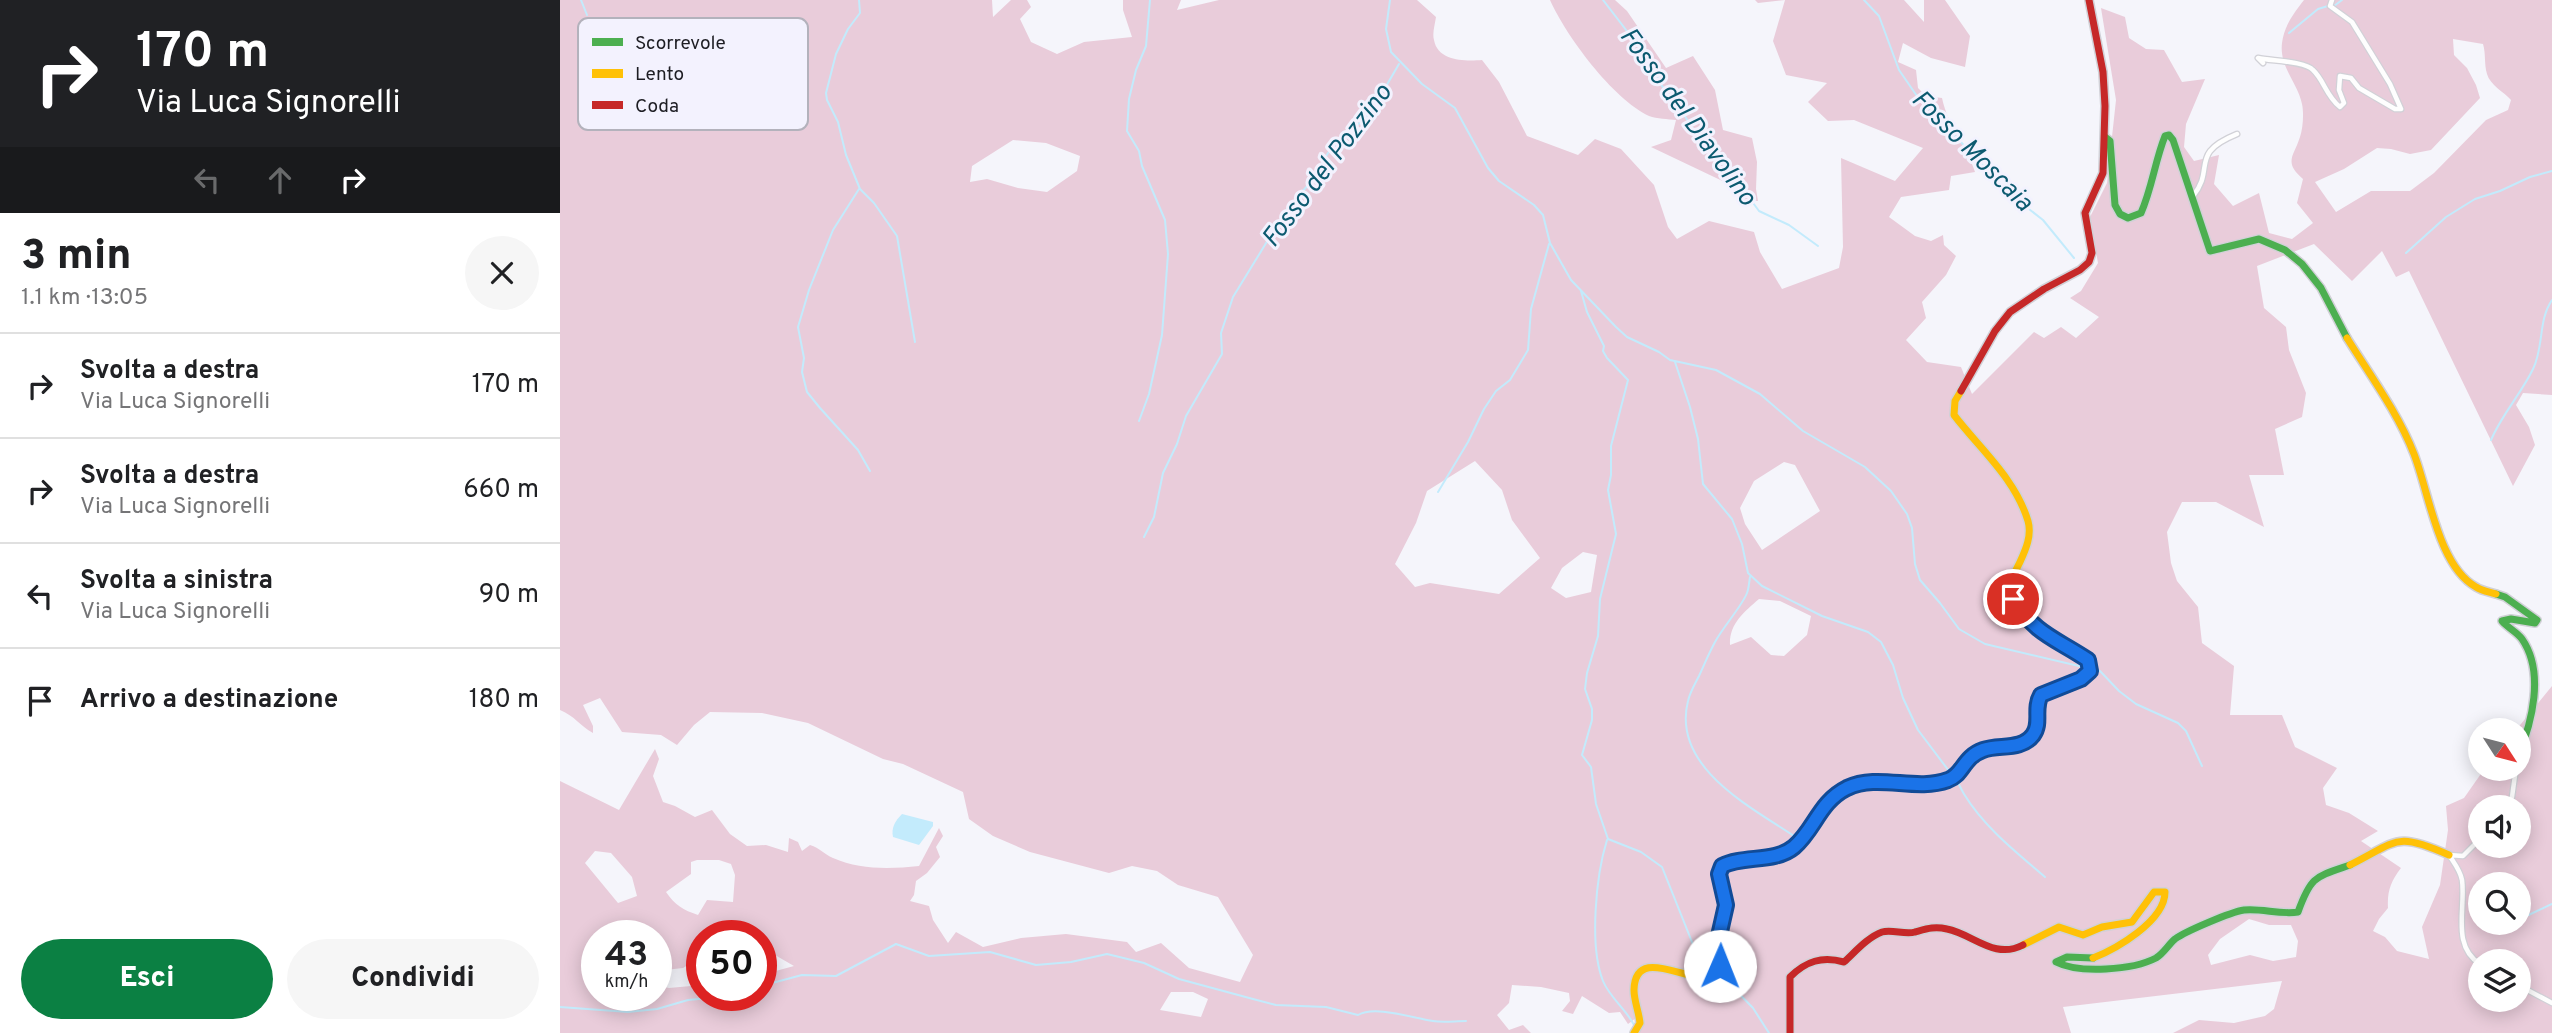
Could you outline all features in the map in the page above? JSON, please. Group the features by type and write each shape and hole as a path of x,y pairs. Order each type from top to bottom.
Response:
{"street":[{"path":"1634,1033 1640,1023 1634,997 1635,984 1639,974 1647,967 1658,965 1694,978 1705,978 1718,971 1719,936 1726,905 1719,874 1722,866 1766,858 1792,849 1821,810 1846,789 1860,784 1881,782 1920,784 1949,780 1959,773 1966,760 1983,750 2025,742 2032,737 2038,726 2036,708 2041,695 2081,679 2090,671 2088,660 2041,633 2025,618 2013,599 2011,582 2029,539 2029,523 2014,493 1988,454 1954,415 1955,401 1995,331 2010,312 2044,289 2080,270 2092,253 2085,213 2103,173 2105,136 2104,72 2089,0"},
{"path":"2263,63 2258,58 2313,69 2324,89 2340,107 2344,103 2339,90 2340,76 2351,78 2359,88 2395,109 2401,109 2390,84 2352,22 2330,6 2332,0"},
{"path":"2193,196 2199,186 2206,156 2214,145 2237,134"},
{"path":"2105,136 2110,141 2115,205 2123,216 2127,218 2141,213 2148,198 2158,154 2167,135 2173,140 2210,251 2221,250 2240,242 2265,240 2285,250 2314,277 2399,423 2414,454 2443,547 2475,587 2505,597 2535,617 2535,623 2511,619 2502,621 2523,639 2534,666 2530,718"},
{"path":"1790,1033 1790,977 1798,967 1812,960 1828,957 1844,962 1866,942 1883,932 1912,933 1931,927 1949,929 1995,949 2017,948 2059,927 2082,935 2102,927 2132,922 2154,892 2165,892 2165,898 2154,912 2149,925 2133,939 2096,957 2063,958 2056,962 2066,967 2117,968 2146,962 2158,956 2188,931 2244,910 2287,914 2298,912 2307,887 2313,881 2351,865 2394,841 2424,844 2449,855 2463,856 2468,851"},
{"path":"2449,855 2462,879 2462,937 2468,952"},
{"path":"2531,992 2552,1003"}],"shaded area":[{"path":"560,0 992,0 993,17 1011,0 1027,0 1031,7 1020,19 1031,42 1057,54 1084,42 1132,37 1123,10 1123,0 1181,0 1177,10 1219,0 1417,0 1436,17 1433,35 1441,53 1454,59 1482,60 1499,82 1527,136 1578,155 1595,139 1621,149 1654,185 1668,227 1677,239 1709,221 1754,232 1760,252 1782,289 1839,268 1843,247 1841,158 1895,181 1923,148 1854,120 1828,121 1808,102 1827,83 1786,75 1773,41 1785,0 1904,0 1924,22 1924,0 1945,0 1970,36 1965,67 1931,58 1903,43 1898,62 1916,70 1918,88 1926,96 1942,98 1948,118 1975,172 1951,176 1949,190 1901,197 1889,217 1915,236 1931,241 1943,235 1944,245 1956,256 1946,275 1922,302 1926,318 1906,340 1927,362 1961,367 1972,394 2034,332 2044,338 2061,327 2076,338 2099,317 2070,298 2081,291 2098,263 2090,217 2107,183 2116,100 2101,8 2125,17 2129,38 2146,49 2164,50 2182,82 2205,79 2186,124 2184,147 2194,161 2219,155 2214,184 2233,206 2259,193 2269,233 2292,239 2313,223 2297,203 2303,179 2293,168 2292,159 2301,133 2303,108 2282,52 2287,25 2304,0 2552,0 2552,395 2523,393 2516,405 2529,427 2535,445 2513,486 2409,271 2396,277 2382,251 2352,281 2314,244 2257,266 2264,308 2286,327 2289,350 2306,393 2302,417 2275,429 2284,475 2249,475 2264,527 2216,502 2182,502 2167,532 2171,563 2177,581 2198,607 2202,643 2234,666 2230,715 2282,715 2295,747 2337,768 2323,788 2326,805 2349,813 2378,831 2361,841 2401,868 2390,886 2388,908 2373,931 2385,937 2397,951 2429,959 2422,927 2440,885 2448,830 2446,806 2464,798 2476,781 2531,781 2531,718 2526,718 2552,686 2552,1033 2173,1033 2199,1020 2234,1023 2265,1016 2274,1009 2282,981 2063,1007 2071,1033 1637,1033 1644,1020 1636,1018 1628,1024 1620,1012 1609,1013 1582,996 1573,1014 1562,1011 1570,1001 1569,993 1512,985 1509,1003 1497,1015 1509,1030 1523,1025 1531,1033 560,1033 560,781 619,810 655,749 659,759 653,776 663,802 695,817 712,810 730,834 747,846 766,845 788,852 789,838 798,842 802,851 810,845 833,858 854,865 886,868 919,866 939,828 943,836 936,847 940,857 927,873 916,881 914,895 910,901 929,906 933,920 948,943 956,932 983,947 1021,938 1066,934 1127,942 1136,952 1161,943 1189,968 1240,982 1253,955 1218,897 1178,885 1157,871 1132,866 1109,873 1030,852 993,836 969,819 963,792 903,764 883,759 808,723 762,713 710,712 694,725 677,745 661,735 622,732 600,698 583,705 593,726 593,733 560,710","holes":["2453,39 2483,44 2487,74 2494,85 2511,100 2508,110 2486,120 2434,173 2410,191 2371,191 2336,212 2315,182 2344,169 2377,148 2410,154 2431,150 2480,98 2467,68 2454,55","1013,140 1046,143 1080,156 1077,171 1047,192 1018,188 987,179 970,182 972,166","1475,461 1502,490 1512,520 1540,558 1499,594 1430,583 1415,587 1395,564 1416,523 1427,491","1784,462 1795,465 1820,511 1762,550 1745,524 1740,508 1754,481","1583,552 1597,555 1591,592 1566,598 1551,588 1562,568","1759,599 1780,601 1811,616 1807,635 1784,656 1771,655 1751,637 1730,645 1735,625","595,851 611,853 632,877 637,896 618,903 585,863","719,860 731,864 735,875 733,902 707,900 698,915 673,900 666,892 691,874 691,862","2249,919 2269,925 2291,925 2298,941 2296,957 2273,961 2250,955 2211,965 2208,955 2220,939","1171,992 1193,992 1208,999 1201,1017 1160,1010"]},
{"path":"1550,0 1615,0 1627,11 1666,68 1693,56 1715,90 1723,130 1752,138 1757,162 1758,201 1744,200 1733,186 1651,147 1671,140 1676,120 1649,116 1621,96 1579,48"},
{"path":"1755,0 1785,0 1758,3"}],"water":[{"path":"902,814 933,822 919,845 893,837 894,825"}],"waterway":[{"path":"581,0 587,15"},
{"path":"859,0 860,13 848,29 836,54 826,93 827,100 838,122 846,155 860,189 874,203 897,236 915,342"},
{"path":"1139,421 1149,394 1162,335 1168,254 1165,220 1142,166 1139,151 1127,131 1129,99 1136,70 1146,46 1150,0"},
{"path":"1390,0 1386,29 1391,52 1422,84 1455,108 1488,168 1499,181 1534,205 1543,215 1550,243 1571,280 1616,327 1627,337 1670,360 1716,370 1760,394 1803,431 1865,467 1891,491 1907,514 1912,528 1915,564 1920,580 1959,629 1985,644 2100,671 2136,704 2178,723 2186,731 2202,766"},
{"name":"Fosso del Diavolino","path":"1603,0 1653,65 1662,86 1695,132 1759,211 1789,225 1818,246"},
{"name":"Fosso Moscaia","path":"1864,0 1879,16 1899,70 1919,99 2015,198 2043,220 2074,258"},
{"path":"2334,6 2342,0"},
{"path":"2289,33 2318,9 2328,6"},
{"name":"Fosso del Pozzino","path":"1144,537 1154,517 1163,473 1177,444 1186,416 1222,354 1221,333 1233,297 1287,209 1309,184 1328,153 1371,112 1399,64"},
{"path":"2406,253 2446,217 2475,199 2552,171"},
{"path":"859,189 833,230 809,290 798,327 804,358 802,372 807,392 858,450 870,471"},
{"path":"1438,492 1484,409 1496,391 1510,380 1528,350 1531,309 1549,244"},
{"path":"1581,291 1587,312 1604,346 1603,351 1628,380 1611,446 1608,490 1616,534 1600,599 1598,636 1587,673 1585,689 1592,709 1592,720 1582,755 1591,767 1596,804 1608,839 1641,852 1662,867 1698,957 1715,969"},
{"path":"2491,440 2533,369 2545,316 2552,300"},
{"path":"1675,362 1698,439 1703,484 1732,519 1742,544 1748,573 1762,586 1822,616 1868,632 1881,642 1893,665 1903,698 1918,730 1952,775"},
{"path":"1750,577 1745,598 1715,642 1691,691 1686,725 1692,746 1703,766 1739,799 1797,838"},
{"path":"1956,779 1972,806 1991,828 2045,877"},
{"path":"1607,840 1597,891 1596,949 1603,981 1634,1025"},
{"path":"2531,914 2552,904"},
{"path":"777,982 802,975 836,976 896,944 929,956 990,952 1036,965 1071,962 1107,954 1144,963 1179,979 1276,1005 1326,1007 1358,1015 1365,1012 1384,1012 1437,1022 1466,1021"},
{"path":"1719,973 1753,1008 1769,1033"},
{"path":"560,1007 628,1012 657,1009 686,1001"}],"traffic: fast":[{"path":"2105,137 2110,141 2115,205 2120,214 2128,218 2141,213 2165,136 2169,135 2173,140 2210,251 2259,239 2285,250 2302,264 2321,288 2347,338"},
{"path":"2496,594 2505,597 2537,620 2535,623 2511,619 2502,621 2518,634 2529,652 2535,682 2530,718"},
{"path":"2093,958 2067,957 2056,962 2078,968 2120,968 2156,958 2175,939 2238,911 2298,912 2311,884 2329,872 2350,865"}],"traffic: slow":[{"path":"2347,338 2400,424 2414,454 2436,527 2452,563 2463,577 2476,587 2496,594"},
{"path":"1961,391 1955,401 1954,415 2006,478 2028,521 2028,542 2011,585 2014,603 2029,622 2082,656"},
{"path":"1634,1033 1640,1023 1634,990 1636,978 1641,971 1658,968 1700,976 1718,971 1719,936 1726,906 1719,874 1722,866 1786,852 1806,833"},
{"path":"2350,865 2397,842 2418,843 2449,855"},
{"path":"2023,945 2059,927 2083,935 2102,927 2132,922 2154,892 2165,892 2163,903 2148,923 2126,941 2093,958"}],"traffic: jam":[{"path":"1961,391 1995,331 2010,312 2044,289 2080,270 2089,262 2092,253 2085,213 2103,173 2105,106 2103,72 2089,0"},
{"path":"1806,833 1826,806 1845,790 1856,785 1884,782 1924,785 1945,782 1980,752 2017,745 2027,740 2035,732 2041,695 2081,679 2090,671 2089,660 2082,656"},
{"path":"1790,1033 1790,977 1815,961 1844,962 1867,941 1882,932 1911,933 1942,928 1993,948 2003,950 2023,945"}],"route":[{"path":"1720,966 1719,936 1726,905 1719,874 1722,866 1726,863 1766,858 1792,849 1821,810 1846,789 1860,784 1881,782 1920,784 1949,780 1959,773 1966,760 1983,750 2025,742 2032,737 2038,726 2036,708 2041,695 2081,679 2090,671 2088,660 2041,633 2025,618 2013,599"}]}
